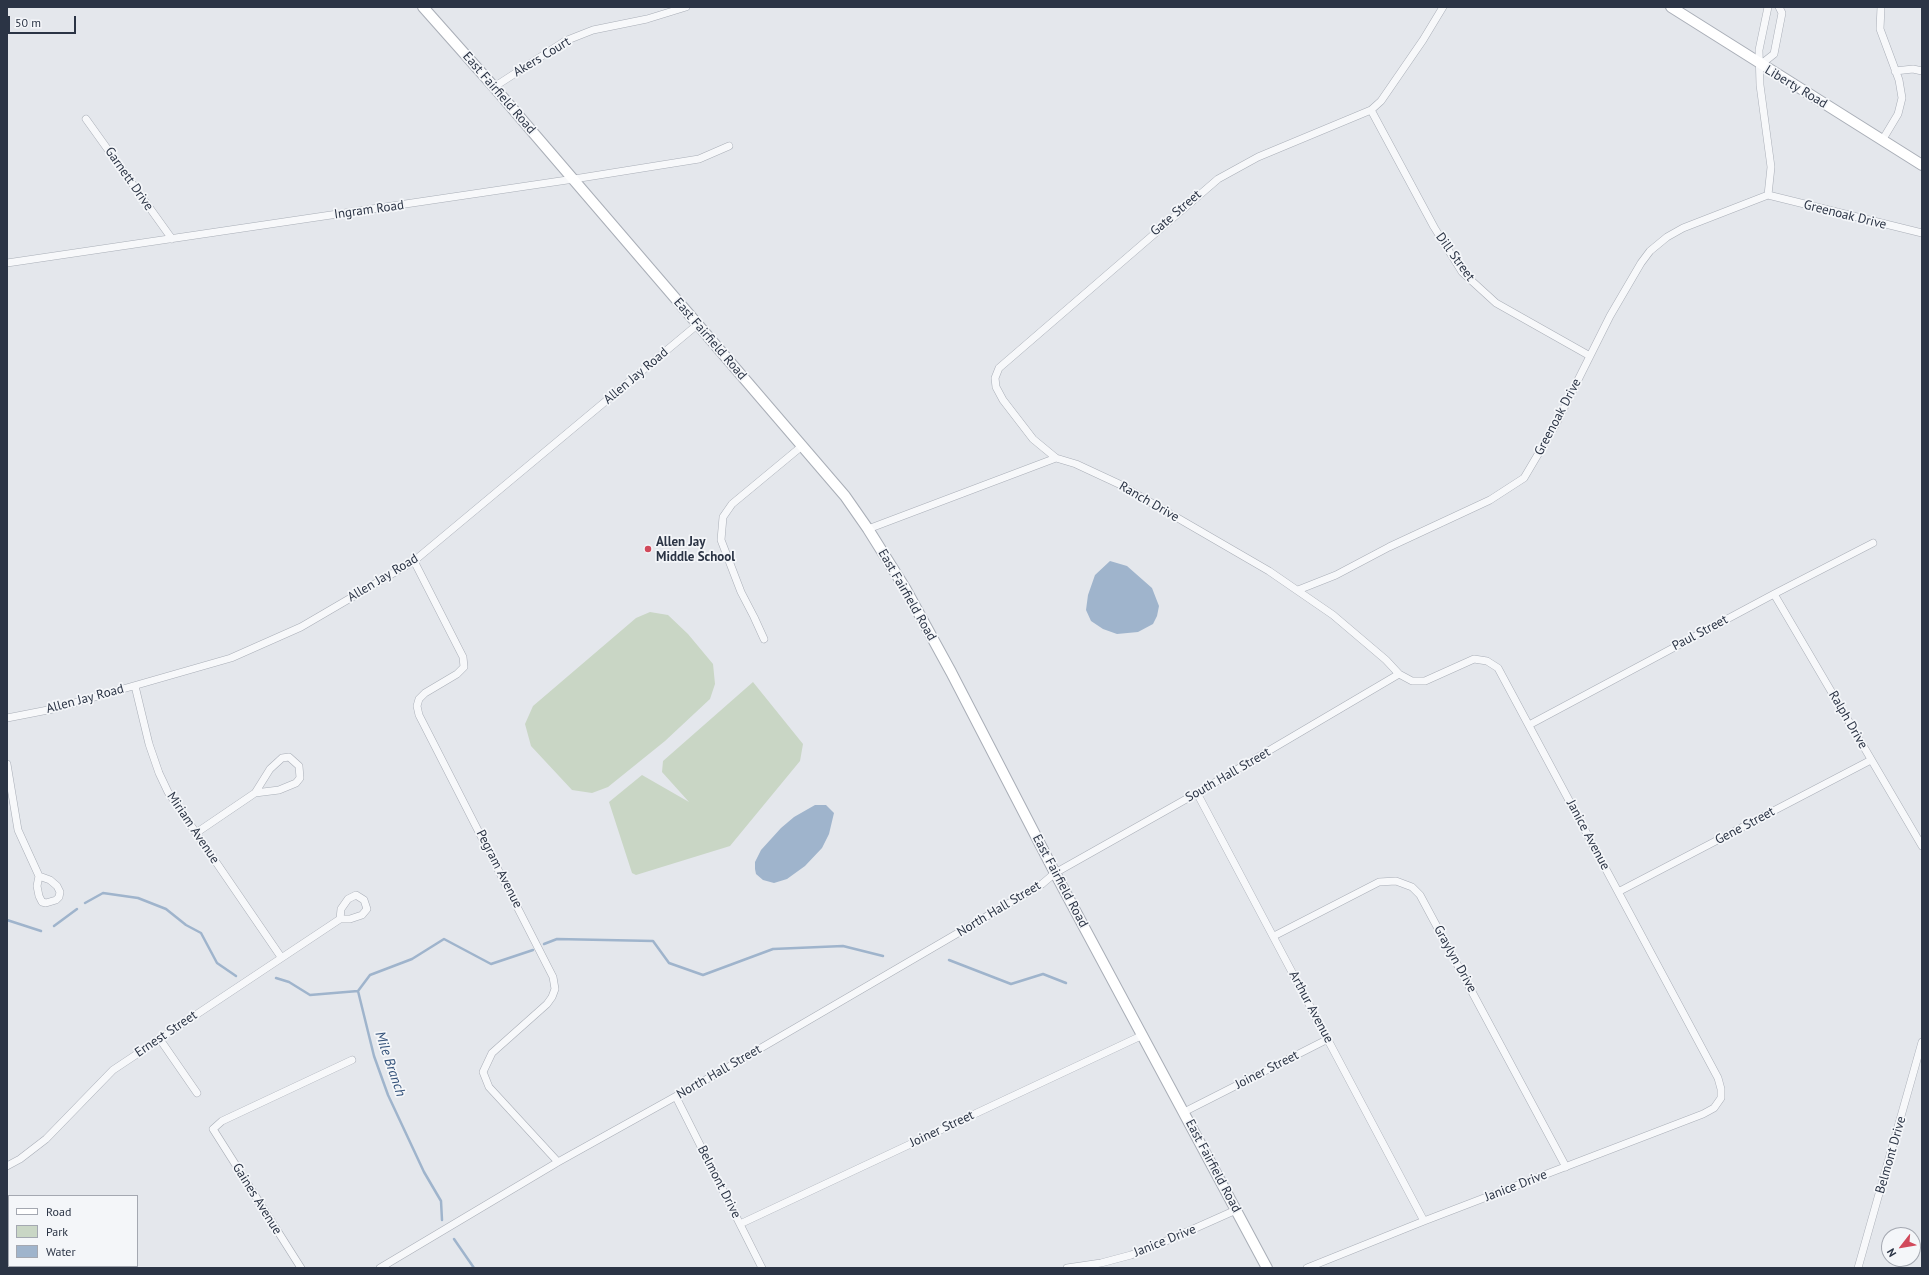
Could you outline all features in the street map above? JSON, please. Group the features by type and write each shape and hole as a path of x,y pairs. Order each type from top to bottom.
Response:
{"main road":[{"name":"East Fairfield Road","path":"423,7 574,179 697,325 845,496 868,529 898,576 943,658 1055,873 1267,1268"},
{"name":"Liberty Road","path":"1671,7 1760,65 1883,139 1922,165"}],"street":[{"name":"Akers Court","path":"494,87 565,41 593,30 647,19 686,7"},
{"name":"Gate Street","path":"1056,458 1033,439 1003,400 996,387 995,378 999,368 1218,179 1258,157 1371,110 1380,101 1423,40 1443,7"},
{"path":"1768,7 1759,50 1760,85 1771,167 1768,195"},
{"path":"1760,65 1774,54 1782,13 1779,7"},
{"path":"1881,7 1880,29 1899,80 1902,98 1898,114 1883,139"},
{"path":"1895,71 1913,69 1922,71"},
{"name":"Dill Street","path":"1371,110 1434,227 1462,272 1496,304 1590,356"},
{"name":"Garnett Drive","path":"86,119 172,239"},
{"name":"Ingram Road","path":"7,263 574,179 699,159 729,146"},
{"name":"Greenoak Drive","path":"1298,590 1336,575 1389,547 1490,500 1524,478 1553,430 1616,305 1641,262 1650,251 1667,237 1683,228 1768,195 1922,233"},
{"name":"Allen Jay Road","path":"7,718 53,709 231,658 301,627 414,561 697,325"},
{"path":"764,639 738,586 721,540 723,517 732,504 802,446"},
{"path":"868,529 1056,458"},
{"name":"Ranch Drive","path":"1056,458 1076,464 1119,484 1269,571 1333,615 1386,660 1399,674"},
{"name":"Paul Street","path":"1529,725 1774,594 1873,543"},
{"name":"Pegram Avenue","path":"414,561 463,657 464,667 458,674 425,693 416,706 419,715 554,977 555,989 547,1004 492,1053 483,1072 488,1085 558,1162"},
{"name":"Ralph Drive","path":"1774,594 1922,846"},
{"name":"Janice Avenue","path":"1399,674 1412,681 1425,681 1474,658 1487,661 1498,668 1718,1078 1721,1089 1721,1098"},
{"name":"South Hall Street","path":"1055,873 1197,793 1399,674"},
{"name":"Miriam Avenue","path":"135,686 141,715 159,773 168,792 281,957"},
{"path":"196,833 255,793 270,769 282,758 289,757 299,766 300,778 296,783 279,790 255,793"},
{"name":"Gene Street","path":"1618,892 1871,760"},
{"path":"7,764 18,830 39,876"},
{"name":"Arthur Avenue","path":"1197,793 1424,1221"},
{"name":"North Hall Street","path":"380,1268 558,1162 676,1097 1042,884 1055,873"},
{"name":"Graylyn Drive","path":"1274,936 1379,882 1396,881 1412,887 1420,895 1566,1167"},
{"name":"Ernest Street","path":"7,1166 20,1160 46,1139 113,1070 340,919"},
{"name":"Joiner Street","path":"740,1224 1143,1035"},
{"path":"159,1038 197,1093"},
{"name":"Joiner Street","path":"1184,1112 1328,1039"},
{"name":"Belmont Drive","path":"1858,1268 1922,1042"},
{"name":"Gaines Avenue","path":"301,1268 213,1129 222,1122 352,1060"},
{"name":"Belmont Drive","path":"676,1097 762,1268"},
{"name":"Janice Drive","path":"1307,1268 1424,1221 1703,1114 1714,1108 1721,1098"},
{"name":"Janice Drive","path":"1067,1268 1101,1263 1131,1255 1236,1210"}],"green space":[{"path":"650,612 668,615 688,634 713,664 715,684 710,699 665,741 608,787 592,793 572,790 531,746 525,724 533,706 636,618"},
{"path":"753,682 803,744 800,761 730,846 636,875 632,873 609,802 642,775 689,802 662,772 663,761"}],"water":[{"path":"1110,561 1127,566 1152,588 1159,606 1157,616 1153,624 1138,632 1117,634 1103,629 1091,621 1086,610 1088,595 1095,575"},
{"path":"815,805 826,805 834,813 829,834 822,848 805,866 787,879 774,883 763,880 756,874 755,869 755,862 761,850 781,828 794,817"}],"waterway":[{"name":"Mile Branch","path":"85,903 103,893 138,898 166,909 186,925 201,933 217,963 236,976"},
{"name":"Mile Branch","path":"54,926 77,909"},
{"name":"Mile Branch","path":"7,920 41,931"},
{"path":"358,991 370,975 412,959 444,939 491,964 533,950"},
{"path":"544,944 557,939 653,941 669,963 703,975 773,949 843,946 883,956"},
{"path":"949,960 1011,984 1043,974 1066,983"},
{"name":"Mile Branch","path":"276,978 289,982 310,995 358,991 374,1056 388,1095 424,1172 441,1201 442,1220"},
{"name":"Mile Branch","path":"454,1239 474,1268"}],"place":[{"name":"Allen Jay Middle School","path":"648,549"}]}
